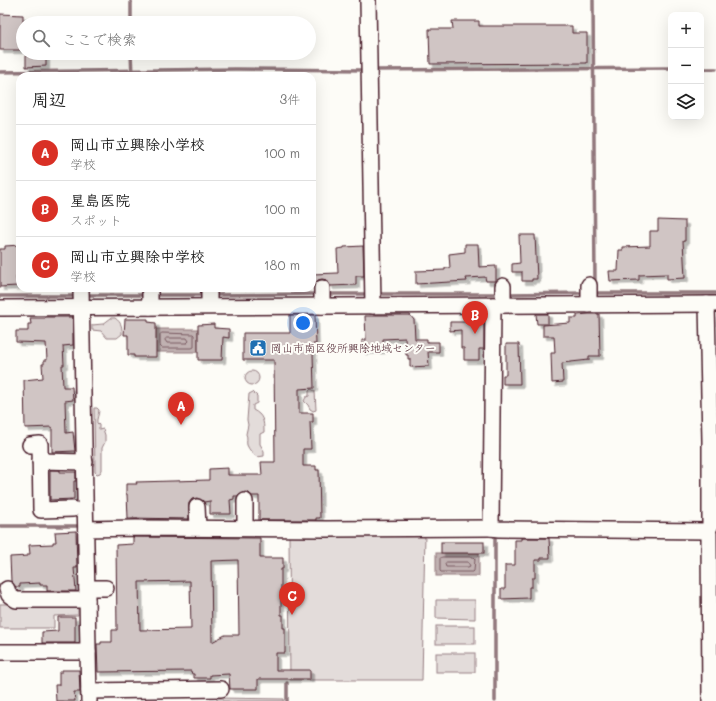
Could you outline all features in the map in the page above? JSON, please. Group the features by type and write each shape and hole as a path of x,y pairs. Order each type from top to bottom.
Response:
{"street":[{"path":"368,0 373,298"},
{"path":"0,308 81,297 150,296 322,296 373,298 501,297 589,294 711,304 710,527 707,531"},
{"path":"81,297 81,461 86,529 84,652 89,696 221,690"},
{"path":"491,528 501,297"},
{"path":"30,444 40,444 41,510 73,510"},
{"path":"40,461 81,461"},
{"path":"245,501 245,528"},
{"path":"197,507 198,527"},
{"path":"86,529 198,527 491,528 707,531"},
{"path":"707,531 709,533 710,701"},
{"path":"8,589 9,595 16,600 30,594 84,597 106,588"},
{"path":"0,652 84,652"}],"shaded area":[{"path":"111,318 115,318 121,325 122,334 117,338 107,338 101,331 92,330 92,325 103,324"},
{"path":"252,371 257,373 259,378 257,383 252,385 247,383 245,378 247,373"},
{"path":"311,389 315,391 316,410 313,411 304,401 306,397 309,396 309,391"},
{"path":"253,392 257,396 257,403 253,405 253,410 261,416 264,428 264,432 260,434 260,444 264,451 264,456 257,457 248,447 246,434 248,425 249,394"},
{"path":"94,408 99,410 97,423 99,425 99,430 103,429 105,435 105,442 102,448 102,470 97,474 95,472"},
{"path":"289,534 425,534 422,680 290,680"},
{"path":"436,600 475,600 475,619 436,618"},
{"path":"78,603 78,615 54,616 54,628 0,628 0,604"},
{"path":"436,626 475,626 475,644 436,644"},
{"path":"436,653 475,653 475,672 436,672"},
{"path":"217,698 284,699 284,701 217,701"}],"water":[{"path":"156,329 198,329 198,352 156,352"},
{"path":"436,553 479,553 479,576 436,576"}],"building":[{"path":"0,14 23,15 16,16 16,50 0,50"},
{"path":"452,21 479,21 479,26 572,26 572,33 587,33 587,63 430,64 429,29 453,29"},
{"path":"26,60 46,60 46,66 26,67"},
{"path":"658,220 685,221 685,241 683,241 685,278 667,279 667,274 639,275 639,280 610,281 609,271 618,271 619,250 623,250 623,247 650,246 650,231 658,231"},
{"path":"519,235 535,235 537,279 532,279 532,281 522,281 522,272 512,272 512,264 520,263"},
{"path":"465,244 478,244 479,267 496,266 496,281 486,281 485,277 466,278 467,281 416,284 416,271 445,270 445,268 450,268 449,254 465,252"},
{"path":"16,245 16,286 0,287 0,249 5,249 5,246"},
{"path":"363,246 364,276 356,276 356,285 330,286 327,280 322,279 316,282 316,274 338,273 337,249"},
{"path":"536,314 548,314 548,324 537,324"},
{"path":"599,314 600,356 589,356 589,360 562,363 563,382 552,383 551,353 555,353 554,336 543,336 543,325 570,323 570,318 577,318 577,315"},
{"path":"290,315 315,315 316,344 313,344 314,388 299,389 299,413 313,413 313,422 310,422 311,449 303,449 303,466 316,466 316,470 319,470 320,518 316,518 316,520 259,520 259,496 252,496 245,492 238,496 234,496 234,499 230,500 231,514 210,514 210,501 204,502 197,498 192,499 189,503 189,519 128,518 126,484 137,484 136,482 209,480 209,469 228,468 228,475 262,475 261,462 275,462 274,360 243,360 243,333 290,333"},
{"path":"410,315 414,320 415,339 427,339 427,342 439,342 439,352 428,352 429,366 410,367 410,359 408,359 408,355 406,355 405,338 383,339 383,350 362,351 362,340 366,340 365,316"},
{"path":"73,317 73,345 63,346 64,365 62,365 63,387 72,387 73,400 65,401 66,433 73,432 75,451 52,452 52,427 25,428 24,380 43,378 42,364 44,364 44,360 47,360 46,343 16,342 16,331 28,331 28,324 31,324 30,318"},
{"path":"474,318 484,318 484,349 479,349 479,360 464,360 464,348 461,348 461,330 450,331 450,322 474,322"},
{"path":"125,319 148,319 148,322 156,323 156,357 134,357 134,355 128,355 128,335 124,335"},
{"path":"214,324 214,328 229,329 229,338 223,337 222,360 198,360 198,325"},
{"path":"506,344 519,344 520,384 503,384 503,375 506,375"},
{"path":"50,470 60,470 60,472 76,472 76,481 74,481 74,499 50,500"},
{"path":"76,531 77,568 74,568 76,591 47,591 47,585 40,585 40,583 20,584 20,587 16,587 11,581 10,557 28,556 28,554 30,554 29,545 53,544 53,542 56,542 55,532"},
{"path":"133,537 260,538 260,558 283,558 283,569 281,569 281,615 283,615 283,628 285,628 285,653 276,653 276,670 310,670 310,679 258,679 258,689 230,689 229,674 210,675 210,678 194,678 194,674 192,674 191,671 98,672 97,644 101,644 101,642 112,642 112,630 117,630 116,545 133,544","holes":["238,560 239,635 225,635 212,642 211,561","190,581 191,629 140,630 139,582"]},
{"path":"521,538 549,538 550,558 535,560 535,578 532,578 532,587 529,587 529,598 501,599 501,589 505,589 505,565 515,565 515,540 521,540"},
{"path":"441,542 484,542 484,553 441,553"},
{"path":"58,617 75,617 75,643 42,643 42,632 58,631"},
{"path":"62,670 79,670 80,692 74,692 75,701 56,701 55,685 59,685 59,672 62,672"}],"waterway":[{"path":"131,0 131,16"},
{"path":"593,0 595,284"},
{"path":"131,60 132,72"},
{"path":"374,70 668,68"},
{"path":"0,72 236,69 365,70"},
{"path":"704,69 716,69"},
{"path":"507,294 585,293"},
{"path":"593,293 716,293"},
{"path":"213,295 319,294"},
{"path":"325,294 369,294"},
{"path":"377,294 499,294"},
{"path":"85,295 147,295"},
{"path":"153,295 205,295"},
{"path":"0,296 77,296"},
{"path":"0,526 80,526"},
{"path":"495,536 495,701"},
{"path":"287,683 287,701"}],"place":[{"name":"星島医院","path":"475,334"},
{"name":"岡山市南区役所興除地域センター","path":"258,348"},
{"name":"岡山市立興除小学校","path":"181,425"},
{"name":"岡山市立興除中学校","path":"292,615"}]}
